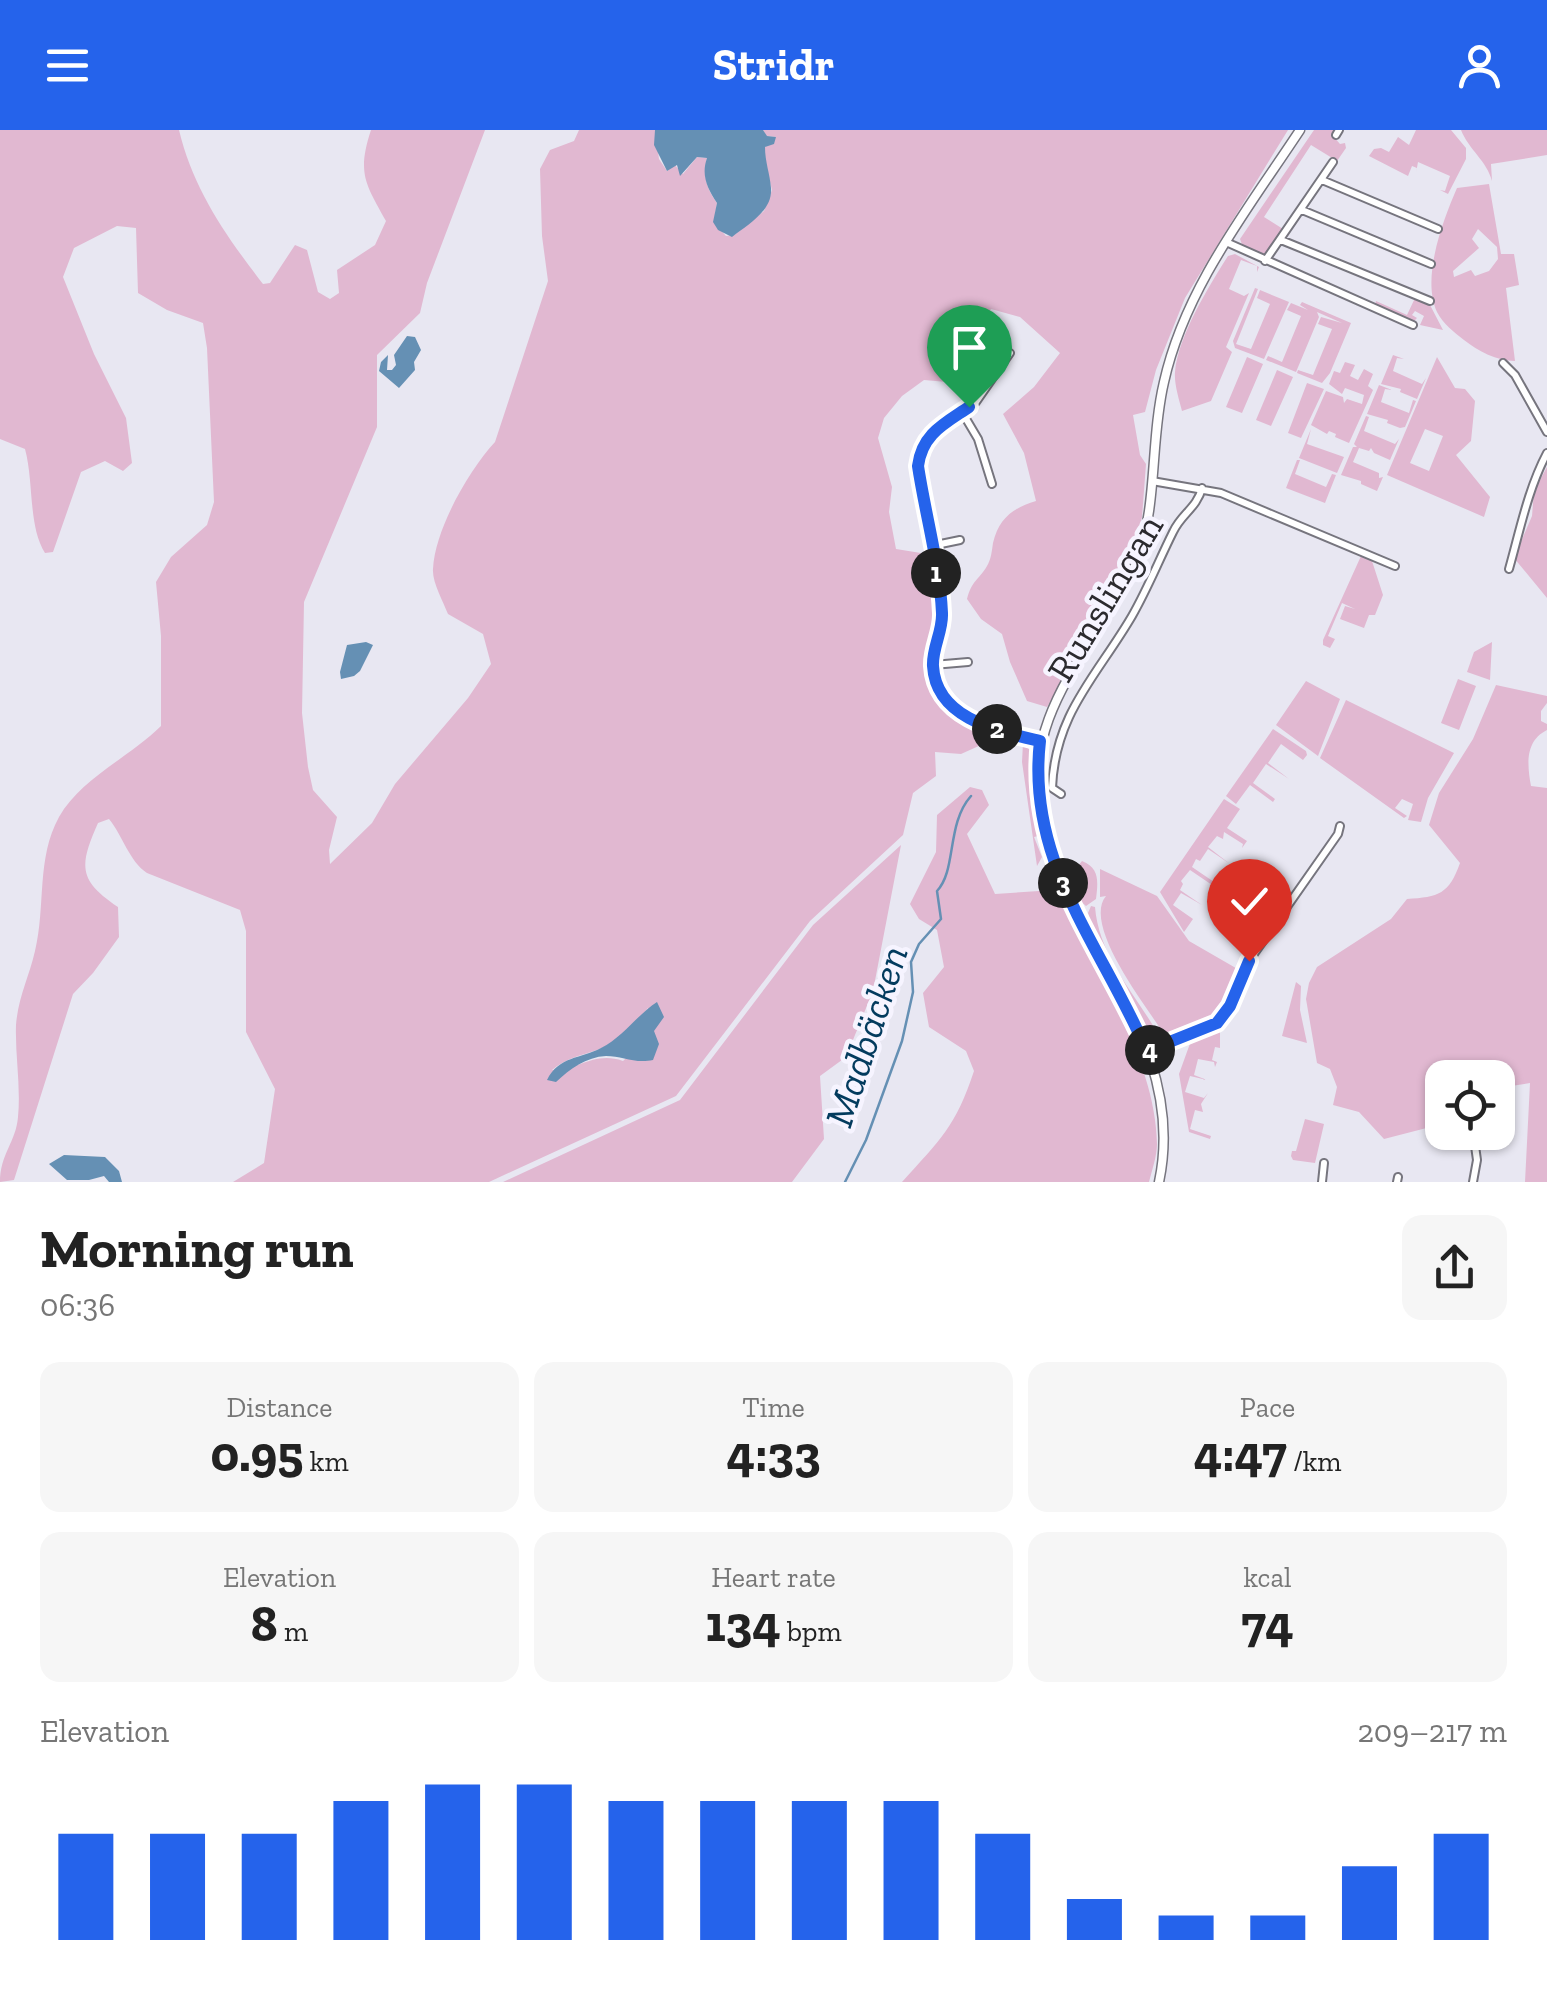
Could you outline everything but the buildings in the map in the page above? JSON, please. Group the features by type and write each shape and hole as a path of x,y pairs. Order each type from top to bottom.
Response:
{"street":[{"path":"1159,1182 1166,1146 1163,1099 1147,1051 1051,858 1038,796 1040,741 1057,698 1135,566 1152,481 1161,393 1191,304 1226,242 1300,130"},
{"path":"1264,262 1333,162"},
{"path":"1322,180 1438,229"},
{"path":"1302,210 1431,264"},
{"path":"1282,240 1430,301"},
{"path":"1226,242 1414,325"},
{"path":"1010,353 980,396 931,433 919,455 942,614 933,665 937,686 955,710 995,729 1040,741"},
{"path":"1504,363 1547,432"},
{"path":"962,412 980,442 992,484"},
{"path":"1509,569 1526,517 1531,483 1547,454"},
{"path":"1152,481 1202,488 1275,514 1395,566"},
{"name":"Runslingan","path":"1061,794 1052,788 1067,716 1130,620 1175,527 1192,510 1202,488"},
{"path":"931,546 960,540"},
{"path":"933,665 968,662"},
{"path":"1147,1051 1208,1027 1224,1016 1249,961 1340,826"},
{"path":"1473,1182 1475,1150"},
{"path":"1322,1182 1324,1163"}],"shaded area":[{"path":"0,130 179,130 212,211 263,284 270,283 295,245 307,250 318,292 330,299 339,293 337,270 375,245 386,221 365,177 364,157 371,130 485,130 427,283 420,313 377,355 377,427 304,602 302,713 313,790 337,817 329,850 330,864 372,823 395,784 468,698 491,664 483,634 448,614 433,569 440,536 455,501 495,442 548,281 540,169 550,150 574,141 579,130 655,130 659,159 667,171 674,164 683,174 697,157 707,158 706,182 717,203 714,222 726,236 734,235 764,211 772,190 765,147 776,137 766,136 763,130 1288,130 1185,298 1156,370 1145,412 1133,415 1140,455 1146,464 1142,517 1133,552 1098,623 1047,707 1027,701 1002,634 981,619 967,599 988,564 1003,521 1020,507 1036,501 1024,453 1003,414 1034,387 1060,353 1020,317 991,309 977,330 979,343 947,382 924,380 902,396 884,418 878,438 892,487 889,512 896,549 927,554 935,606 925,662 931,690 950,715 987,729 981,745 961,754 935,752 936,776 913,793 903,835 810,921 676,1096 489,1182 233,1182 264,1163 275,1089 246,1032 246,931 240,910 147,873 135,862 109,819 98,823 85,861 95,889 118,907 119,937 73,994 14,1180 0,1182 18,1117 17,1015 33,961 44,866 52,833 68,803 80,791 161,726 161,636 156,582 171,557 207,525 214,502 203,323 167,310 138,293 136,228 117,226 74,248 63,277 94,354 126,418 132,463 123,471 105,461 81,472 53,552 45,553 36,530 25,449 0,439","holes":["648,1008 654,1032 623,1061 595,1059 552,1070 611,1043"]},
{"path":"1314,130 1336,130 1333,136 1346,148 1337,161 1311,145 1264,217 1283,229 1264,258 1243,247 1240,239"},
{"path":"1416,130 1451,130 1466,148 1466,159 1448,194 1440,190 1445,191 1450,176 1418,162 1408,176 1369,156 1374,149 1389,152 1398,137 1409,145"},
{"path":"1461,130 1547,130 1547,155 1491,164 1492,181"},
{"path":"1489,184 1501,254 1514,254 1519,285 1506,288 1515,361 1475,348 1437,312 1431,283 1433,266 1440,232 1457,188","holes":["1478,229 1497,247 1498,259 1489,271 1475,276 1471,270 1454,277 1453,271 1479,248 1472,239"]},
{"path":"1235,254 1259,267 1257,272 1257,266 1241,260 1229,289 1244,296 1249,293 1226,347 1232,352 1211,401 1182,411 1175,377 1182,343 1212,282 1228,256"},
{"path":"1255,288 1258,289 1236,344 1251,349 1270,304 1257,298 1260,290 1289,302 1264,359 1235,348 1233,341"},
{"path":"1415,298 1429,303 1443,330 1420,325 1424,316 1415,311 1414,321 1375,305 1376,301 1407,315"},
{"path":"1302,302 1351,323 1322,383 1297,373 1298,370 1313,375 1332,329 1318,324 1321,317 1342,323 1317,312 1319,317 1296,372 1266,360 1268,356 1282,362 1301,316 1287,310 1291,303 1308,310 1300,305"},
{"path":"1393,355 1404,359 1397,358 1393,371 1422,384 1426,378 1417,399 1400,392 1401,389 1381,384"},
{"path":"1247,357 1263,364 1242,413 1226,407"},
{"path":"1437,357 1455,388 1465,389 1475,401 1471,441 1456,455 1490,497 1484,517 1387,475","holes":["1425,429 1443,436 1429,471 1410,463"]},
{"path":"1345,362 1355,365 1350,376 1358,380 1364,369 1373,374 1368,386 1373,390 1349,443 1311,425 1326,391 1343,397 1344,403 1347,399 1362,404 1364,395 1345,388 1342,394 1329,384 1334,371 1340,373"},
{"path":"1277,370 1293,377 1271,426 1256,420"},
{"path":"1307,383 1324,389 1301,438 1288,433"},
{"path":"1379,385 1392,390 1385,389 1381,402 1409,413 1413,400 1416,401 1405,427 1367,414"},
{"path":"1366,416 1369,417 1364,431 1395,444 1399,439 1390,460 1371,448 1359,448 1353,462 1383,477 1377,491 1341,475 1353,447 1357,447 1354,444"},
{"path":"1311,429 1307,444 1344,457 1337,473 1299,458"},
{"path":"1297,460 1295,474 1326,487 1332,474 1336,475 1325,503 1286,488"},
{"path":"1547,467 1547,598 1514,558 1532,516 1534,491"},
{"path":"1361,556 1372,561 1383,595 1375,615 1369,615 1364,628 1340,619 1345,606 1355,609 1342,603 1328,636 1335,639 1330,648 1323,645 1323,640"},
{"path":"1492,642 1490,680 1467,672 1474,652"},
{"path":"1458,679 1476,686 1459,730 1441,723"},
{"path":"1306,681 1340,699 1318,756 1276,725"},
{"path":"1496,685 1547,696 1541,721 1547,724 1547,730 1531,747 1529,762 1531,786 1547,788 1547,1182 1525,1182 1530,1083 1515,1085 1515,1060 1425,1060 1425,1128 1384,1139 1359,1112 1333,1105 1337,1087 1330,1069 1317,1063 1306,999 1317,967 1391,919 1407,899 1435,895 1452,881 1460,863 1429,825 1439,793 1473,739"},
{"path":"1346,700 1454,753 1428,798 1421,822 1408,820 1413,804 1402,799 1395,808 1407,816 1404,818 1320,758"},
{"path":"1273,729 1307,755 1303,760 1281,744 1268,763 1289,779 1266,764 1253,783 1275,799 1273,802 1250,785 1236,804 1226,796"},
{"path":"1023,743 1033,753 1031,791 1038,836 1034,837 1042,857 1037,866 1022,762"},
{"path":"970,787 982,790 989,805 967,834 995,894 1055,886 1133,1043 1153,1109 1157,1149 1149,1182 902,1182 946,1131 974,1071 966,1051 929,1027 923,993 944,967 937,930 919,919 910,904 936,852 937,815"},
{"path":"1224,799 1240,809 1227,828 1247,841 1242,848 1243,844 1224,832 1223,839 1217,836 1208,847 1230,864 1208,849 1200,861 1196,859 1192,867 1217,884 1215,887 1190,870 1181,881 1180,890 1202,905 1181,893 1173,905 1193,919 1184,932 1160,892"},
{"path":"901,845 873,991 846,1057 820,1076 824,1139 792,1182 503,1182 680,1100 813,925"},
{"path":"1082,861 1092,867 1097,881 1096,899 1086,906 1070,885 1072,874"},
{"path":"1100,869 1157,896 1189,941 1241,971 1226,1006 1214,1019 1197,1028 1197,1021 1164,1034 1109,945 1102,926 1101,909 1106,896 1100,897"},
{"path":"1091,906 1095,907 1112,960 1161,1039 1145,1037 1097,942 1088,913"},
{"path":"1296,982 1301,986 1300,1010 1307,1043 1282,1036"},
{"path":"1215,1030 1220,1032 1220,1048 1215,1047 1215,1067 1214,1062 1198,1059 1194,1075 1207,1080 1190,1076 1185,1092 1204,1098 1208,1093 1201,1104 1203,1112 1195,1110 1190,1129 1211,1136 1210,1139 1189,1132 1179,1074 1192,1038"},
{"path":"1305,1119 1324,1124 1315,1163 1293,1160 1291,1156"}],"water":[{"path":"655,130 763,130 767,136 776,137 774,144 765,147 771,188 768,204 732,237 718,230 713,222 717,203 705,176 707,158 697,157 680,176 677,165 667,171 654,145"},
{"path":"407,336 415,337 421,350 414,362 415,370 399,388 379,371 388,355 387,370 396,365 394,355"},
{"path":"347,645 373,645 360,671 341,679"},
{"path":"657,1002 664,1017 654,1031 659,1044 653,1060 599,1057 579,1065 556,1082 547,1080 564,1062 609,1043"},
{"path":"64,1155 105,1157 119,1171 122,1182 109,1182 104,1176 67,1180 49,1164"}],"waterway":[{"name":"Madbäcken","path":"845,1182 866,1140 902,1041 913,992 911,962 919,944 941,919 937,891 947,871 958,820 971,796"}],"route":[{"path":"969,407 931,433 922,446 918,466 942,614 933,665 937,686 964,716 1040,741 1038,796 1051,858 1147,1051 1217,1023 1230,1006 1249,961"}]}
